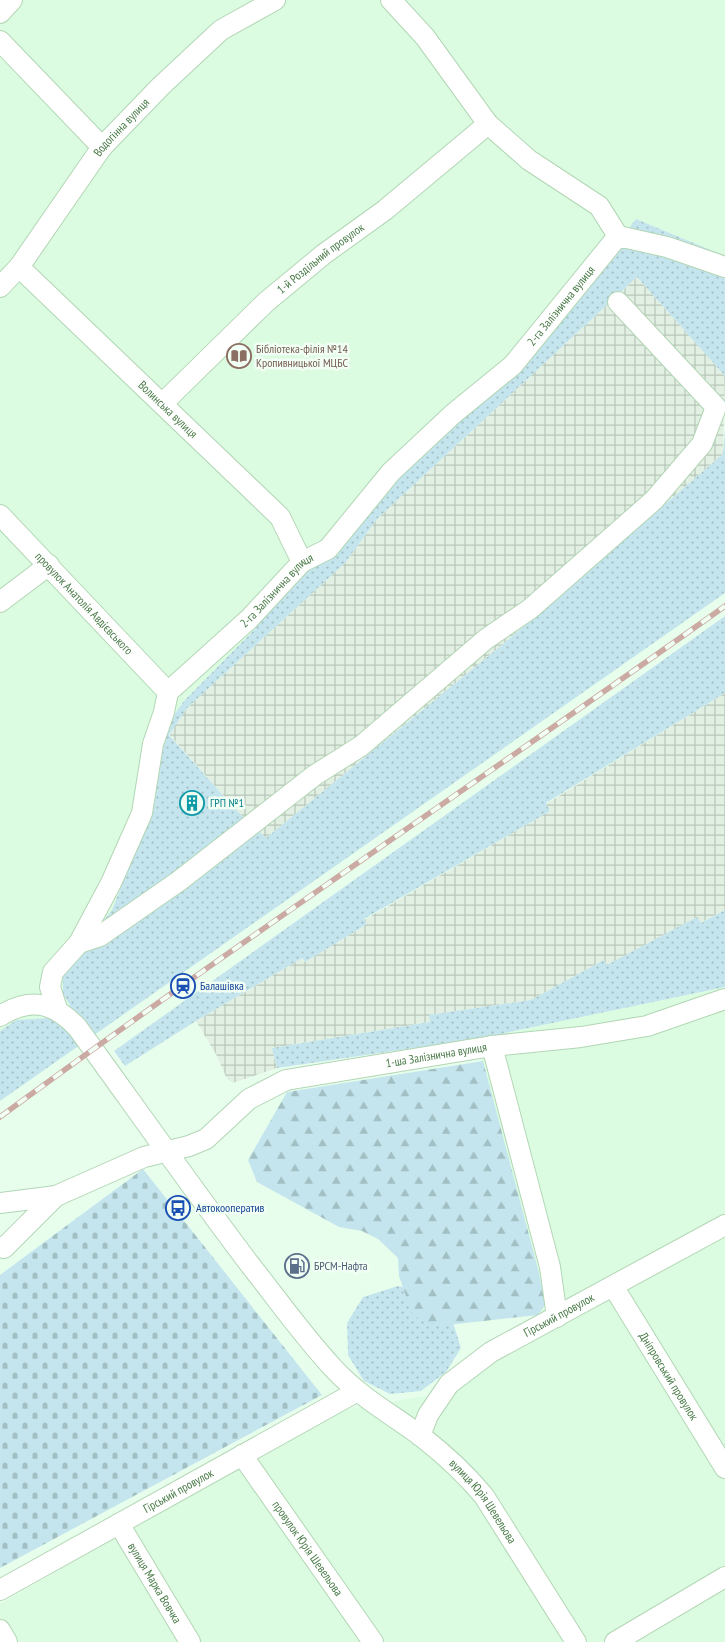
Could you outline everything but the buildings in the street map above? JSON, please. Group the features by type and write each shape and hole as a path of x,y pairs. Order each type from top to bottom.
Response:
{"street":[{"path":"0,13 12,0"},
{"name":"Водогінна вулиця","path":"0,287 19,267 102,147 160,86 221,30 275,0"},
{"path":"391,0 425,37 488,124 529,160 600,206 618,236 667,248 725,267"},
{"path":"0,41 102,147"},
{"name":"1-й Роздільний провулок","path":"163,403 266,302 324,254 386,210 488,124"},
{"name":"2-га Залізнична вулиця","path":"168,692 249,619 302,562 328,549 391,472 453,414 513,365 618,236"},
{"name":"Волинська вулиця","path":"19,267 280,517 302,562"},
{"path":"79,943 100,936 121,922 179,881 315,775 361,746 486,639 530,609 654,500 688,462 702,444 716,407 618,302"},
{"name":"провулок Анатолія Авдієвського","path":"0,515 168,692"},
{"path":"0,602 49,565"},
{"path":"0,1016 18,1007 33,1004 57,1009 50,987 53,972 79,943 111,883 142,813 153,744 164,712 168,692"},
{"name":"1-ша Залізнична вулиця","path":"56,1196 144,1156 189,1146 206,1139 249,1099 286,1080 492,1046 580,1037 646,1026 725,999"},
{"name":"вулиця Юрія Шевельова","path":"57,1009 76,1027 165,1151 298,1326 356,1392 420,1436 466,1474 484,1496 576,1642"},
{"path":"492,1046 550,1267 557,1317"},
{"path":"0,1203 56,1196"},
{"path":"0,1247 4,1248 56,1196"},
{"name":"Гірський провулок","path":"420,1436 428,1415 449,1384 491,1352 725,1225"},
{"name":"Дніпровський провулок","path":"612,1286 725,1468"},
{"name":"Гірський провулок","path":"0,1590 356,1392"},
{"name":"провулок Юрія Шевельова","path":"242,1454 373,1642"},
{"name":"вулиця Марка Вовчка","path":"119,1524 190,1642"},
{"path":"615,1642 725,1577"},
{"path":"0,1630 7,1642"}],"shaded area":[{"path":"0,0 725,0 725,256 636,219 517,371 184,701 167,726 154,804 112,910 63,972 70,1004 49,1018 16,1020 0,1031"},
{"path":"637,277 725,376 723,454 502,645 266,838 237,811 169,734 187,708 345,563 377,519"},
{"path":"725,693 725,910 700,923 697,917 607,966 604,960 531,1000 430,1015 430,1022 272,1048 277,1068 233,1083 227,1079 217,1056 196,1021 302,958 304,962 367,924 364,920 550,811 546,804"},
{"path":"725,987 725,1642 0,1642 0,1604 336,1411 438,1394 544,1329 476,1039"}],"green space":[{"path":"636,219 725,256 725,376 637,277 377,519 345,563 187,708 169,735 237,811 266,838 502,645 723,454 725,430 725,593 0,1101 0,1031 16,1020 49,1018 70,1005 63,994 63,972 112,910 154,804 166,726 184,701 255,629 300,572 407,466 517,371"},
{"path":"725,616 725,693 546,803 550,811 364,919 367,924 305,962 302,958 125,1066 114,1051"},
{"path":"725,910 725,987 476,1039 277,1068 272,1048 430,1022 429,1015 531,1000 604,960 607,965 697,917 701,923"},
{"path":"483,1061 539,1273 545,1305 538,1315 439,1326 413,1316 399,1276 398,1258 378,1239 362,1231 339,1227 257,1182 248,1160 287,1092"},
{"path":"143,1169 322,1395 0,1568 0,1275"},
{"path":"398,1286 432,1293 451,1316 461,1348 446,1372 421,1391 390,1394 364,1381 348,1355 347,1323 363,1297"}],"railway":[{"path":"0,1117 270,924 725,606"}],"place":[{"name":"Бібліотека-філія №14 Кропивницької МЦБС","path":"239,356"},
{"name":"ГРП №1","path":"192,803"},
{"name":"Балашівка","path":"183,986"},
{"name":"Автокооператив","path":"178,1208"},
{"name":"БРСМ-Нафта","path":"297,1266"}]}
